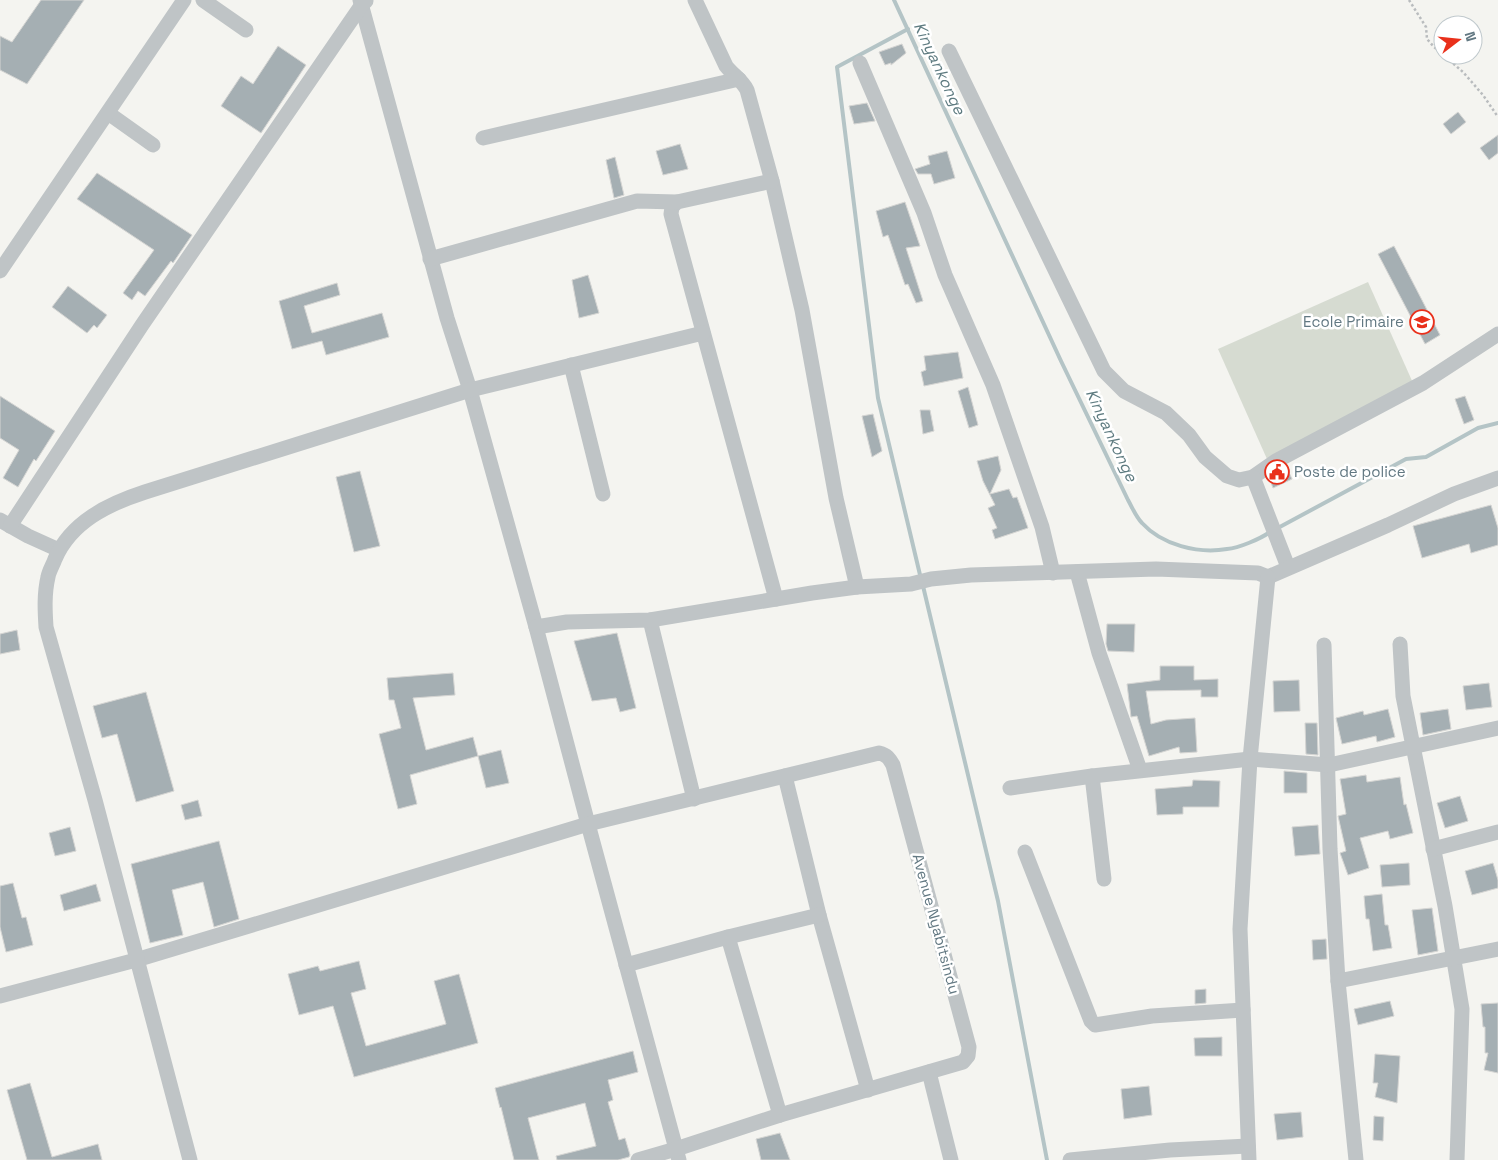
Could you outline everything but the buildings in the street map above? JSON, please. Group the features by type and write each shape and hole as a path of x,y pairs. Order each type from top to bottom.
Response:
{"street":[{"path":"0,271 184,0"},
{"path":"202,0 246,30"},
{"path":"695,0 726,66 747,90 772,181 802,310 836,498 857,587"},
{"path":"363,2 430,258 470,390 536,627 678,1155"},
{"path":"59,550 5,523 363,2"},
{"path":"948,51 1104,371 1124,391 1166,413 1189,435 1205,457 1227,476 1240,480 1253,477 1276,461 1423,383 1498,334"},
{"path":"860,63 924,214 945,275 993,385 1042,527 1053,573"},
{"path":"483,138 739,79"},
{"path":"108,113 153,144"},
{"path":"430,258 637,201 677,202 772,181"},
{"path":"677,202 672,207 670,214 776,598"},
{"path":"190,1160 95,800 46,627 45,599 48,576 59,550 77,527 102,510 123,499 470,390 703,333"},
{"path":"571,365 603,494"},
{"path":"1253,477 1288,567"},
{"path":"536,627 567,622 650,620 776,598 857,587 911,584 932,579 971,575 1156,569 1258,573 1268,577 1348,543 1454,494 1498,478"},
{"path":"1077,572 1099,653 1140,770"},
{"path":"1070,1160 1170,1150 1248,1153 1240,929 1250,759 1268,577"},
{"path":"650,620 694,799"},
{"path":"1400,644 1402,696 1454,957 1462,1009 1457,1160"},
{"path":"1324,645 1330,849 1338,981 1356,1160"},
{"path":"1010,788 1140,770 1250,759 1329,766 1498,728"},
{"name":"Avenue Nyabitsindu","path":"0,996 136,960 588,824 884,754 893,765 970,1047 968,1056 963,1062 780,1115 678,1155 638,1160"},
{"path":"785,776 819,914 868,1090"},
{"path":"1092,776 1104,879"},
{"path":"1433,849 1498,832"},
{"path":"1024,852 1088,1012 1095,1025 1152,1016 1243,1010"},
{"path":"626,966 819,914"},
{"path":"728,937 780,1115"},
{"path":"1338,981 1498,949"},
{"path":"929,1072 951,1160"}],"path":[{"path":"1409,0 1426,27 1427,39 1463,72 1483,95 1498,117"}],"shaded area":[{"path":"1368,282 1417,392 1267,459 1218,349"}],"waterway":[{"name":"Kinyankonge","path":"894,0 1061,361 1138,518 1150,531 1160,537 1193,549 1216,550 1237,547 1270,532"},
{"path":"908,29 837,67 878,398 921,579"},
{"name":"Kinyankonge","path":"1276,529 1406,459 1426,457 1478,428 1498,423"},
{"path":"923,586 998,901 1047,1160"}],"place":[{"name":"Ecole Primaire","path":"1422,322"},
{"name":"Poste de police","path":"1277,472"}]}
